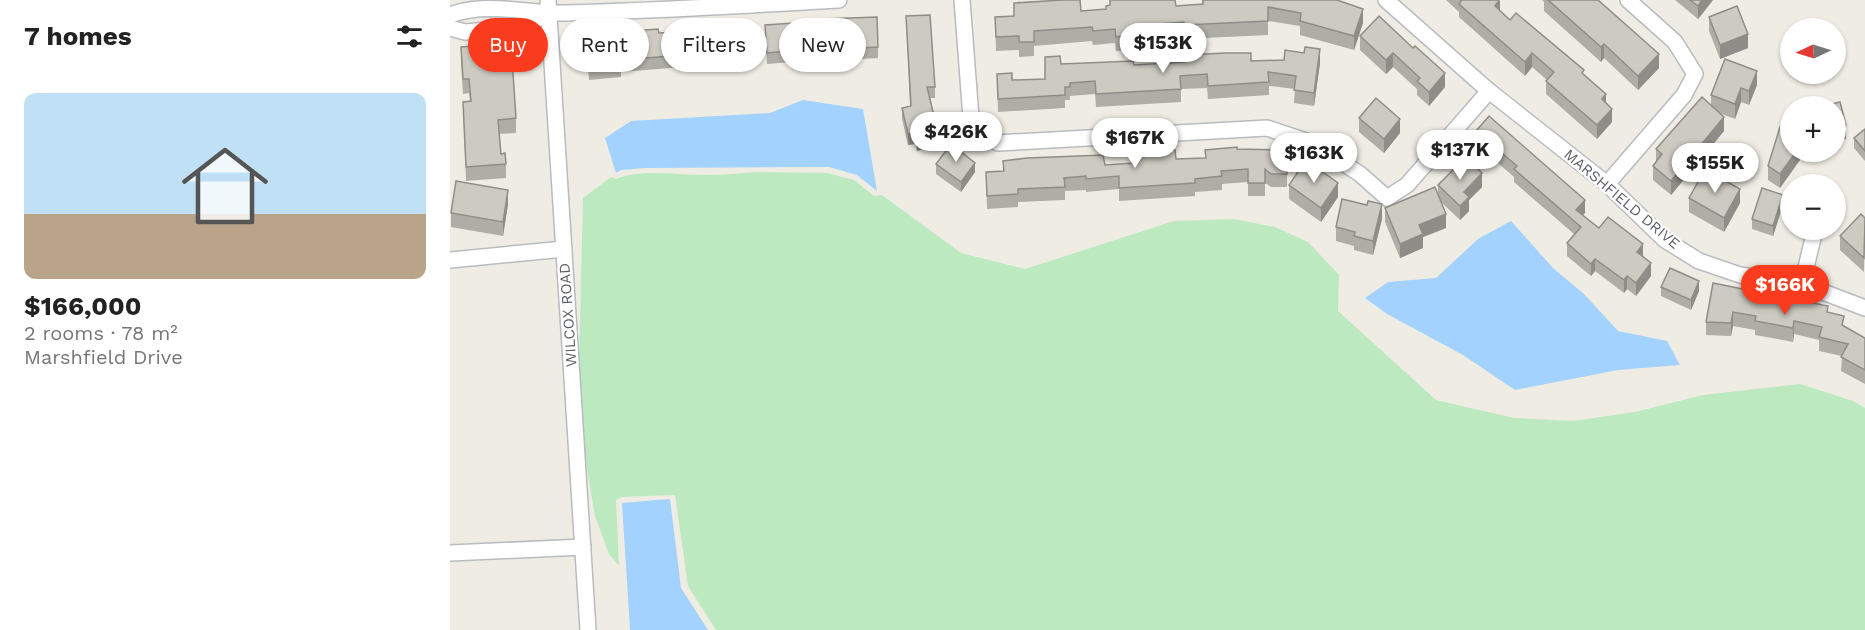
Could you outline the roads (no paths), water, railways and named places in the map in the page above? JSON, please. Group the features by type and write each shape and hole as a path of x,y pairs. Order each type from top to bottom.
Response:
{"street":[{"path":"450,15 465,9 839,0"},
{"path":"962,0 971,118 981,134 998,142 1268,128 1312,144 1360,174 1387,198 1407,185 1489,91"},
{"name":"MARSHFIELD DRIVE","path":"1386,0 1489,91 1607,184 1665,240 1700,261 1740,275 1802,284 1865,308"},
{"path":"1607,184 1684,95 1695,74 1675,42 1628,0"},
{"path":"450,28 465,32 522,27 548,7"},
{"name":"WILCOX ROAD","path":"548,7 588,630"},
{"path":"1802,284 1813,240"},
{"path":"450,260 564,249"},
{"path":"450,553 583,547"}],"water":[{"path":"803,100 863,109 877,191 857,175 829,167 645,168 621,170 616,173 605,138 631,121 770,113"},
{"path":"1511,221 1553,268 1584,294 1618,331 1667,341 1680,365 1618,370 1515,390 1463,355 1387,314 1365,298 1388,282 1436,278 1478,239"},
{"path":"670,499 681,588 708,630 630,630 622,503"}]}
